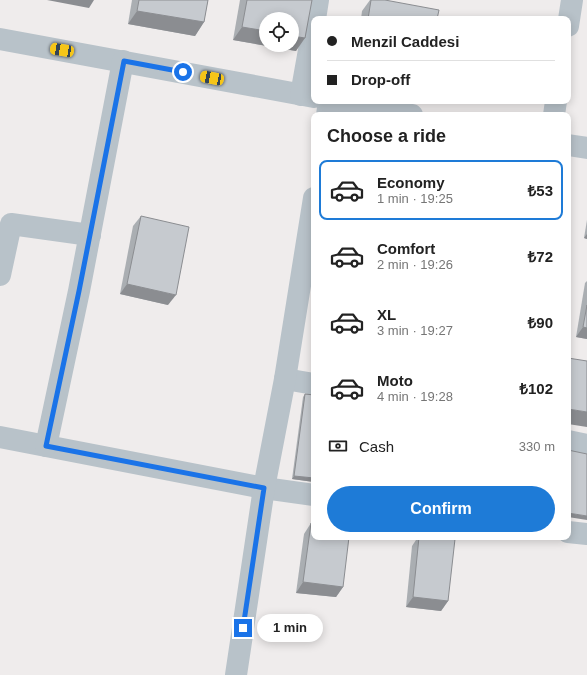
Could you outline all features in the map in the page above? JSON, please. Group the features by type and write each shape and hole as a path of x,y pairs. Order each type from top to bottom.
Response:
{"street":[{"path":"315,16 318,0"},
{"path":"570,16 572,0"},
{"path":"0,39 308,96 311,59"},
{"path":"46,446 90,235 124,61"},
{"path":"354,104 396,112"},
{"path":"571,145 587,148"},
{"path":"236,675 264,488 285,379 311,217"},
{"path":"0,275 11,224 90,235"},
{"path":"285,379 311,383"},
{"path":"0,437 264,488 311,495"},
{"path":"571,442 587,445"},
{"path":"571,532 587,534"}],"building":[{"path":"139,0 208,0 204,22 137,11"},
{"path":"247,0 312,0 305,38 299,37 299,12 259,12 259,30 242,27"},
{"path":"371,0 385,0 439,10 438,16 368,16"},
{"path":"141,216 189,227 176,295 127,284"},
{"path":"587,305 587,328 583,327"},
{"path":"571,358 587,361 587,412 571,409"},
{"path":"305,394 311,395 311,478 294,476"},
{"path":"571,451 587,454 587,516 571,513"},
{"path":"311,523 311,540 349,540 343,587 303,582"},
{"path":"419,540 455,540 448,601 413,597"}],"route":[{"path":"183,72 124,61 79,291 46,446 264,488 243,628"}]}
